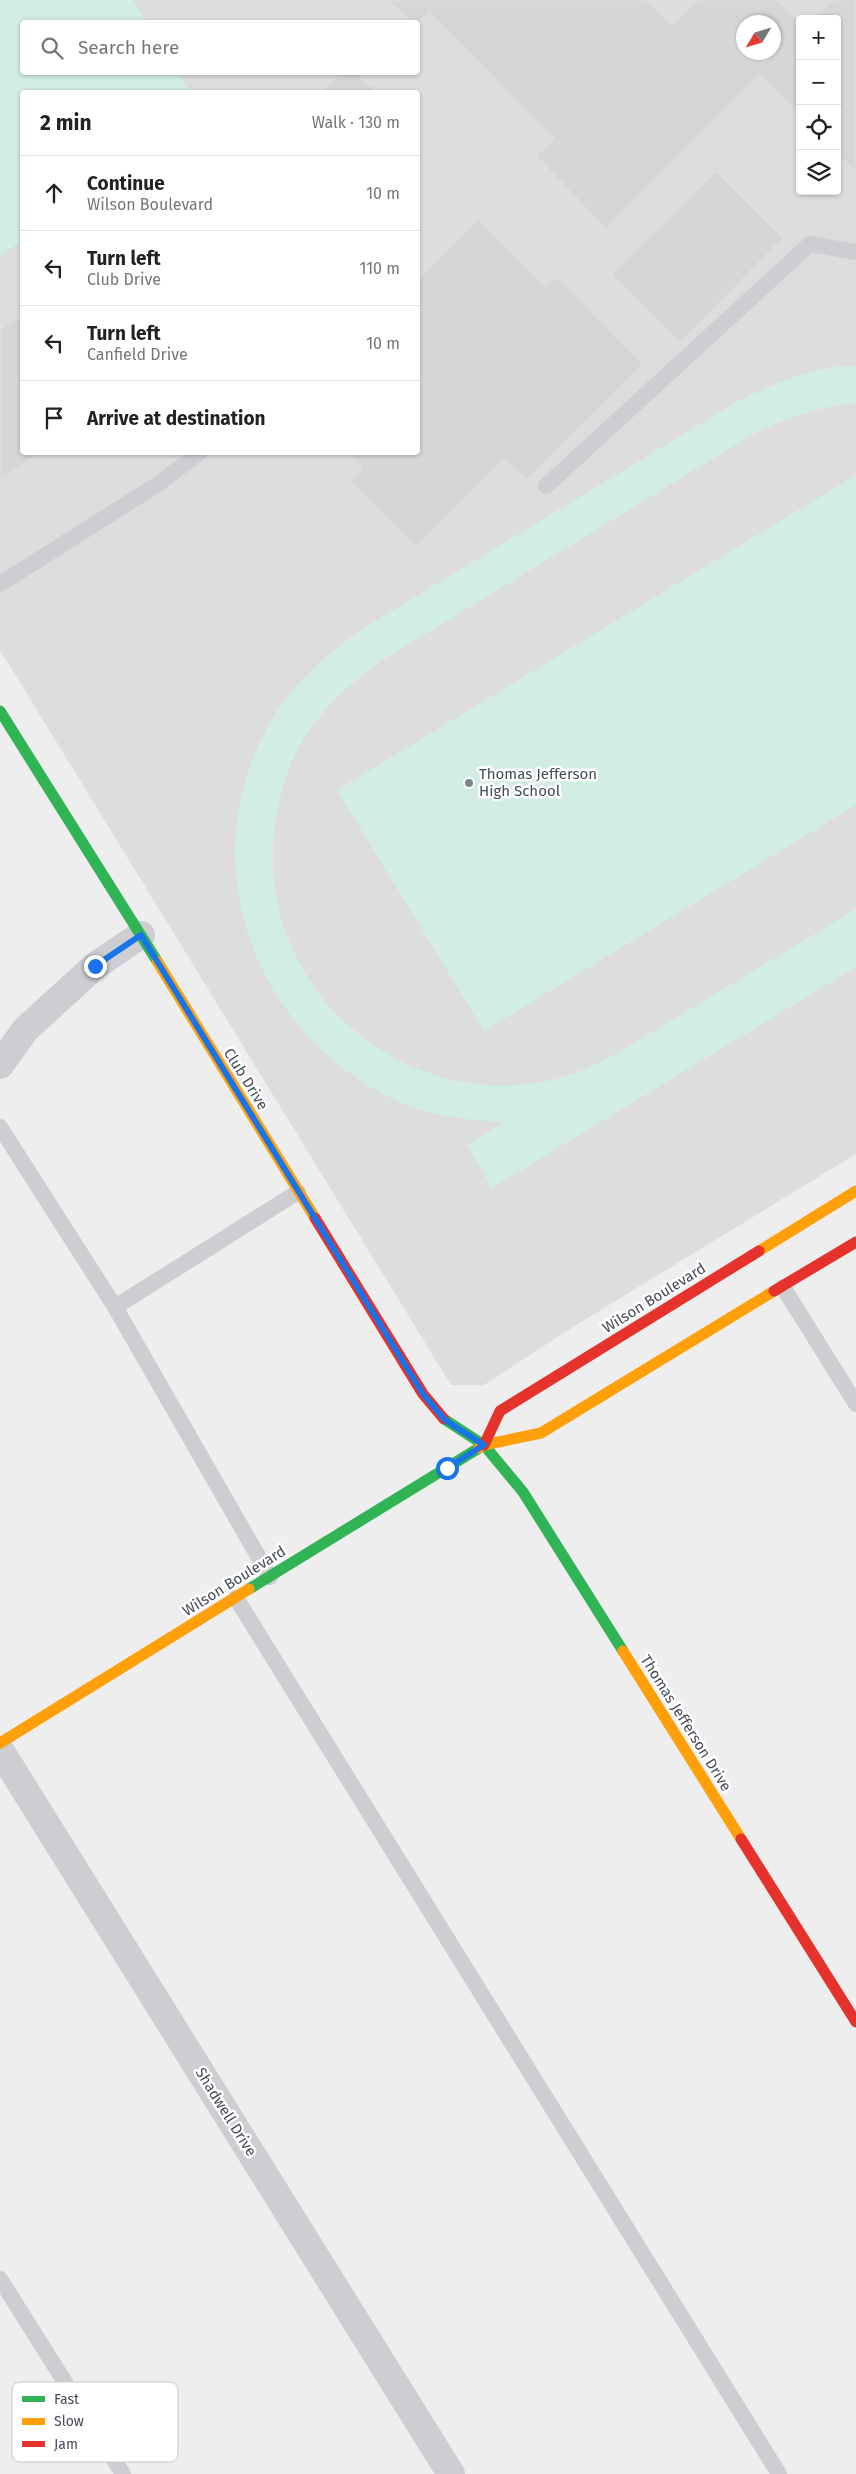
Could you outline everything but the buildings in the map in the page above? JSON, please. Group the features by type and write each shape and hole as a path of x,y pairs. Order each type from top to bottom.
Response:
{"street":[{"name":"Club Drive","path":"0,711 141,935 423,1394 445,1420 484,1445"},
{"path":"0,1065 25,1030 95,966 141,935"},
{"name":"Wilson Boulevard","path":"484,1445 500,1411 856,1191"},
{"name":"Wilson Boulevard","path":"0,1743 484,1445 541,1433 856,1242"},
{"name":"Thomas Jefferson Drive","path":"484,1445 523,1492 856,2022"},
{"name":"Shadwell Drive","path":"0,1750 451,2474"}],"lane":[{"path":"546,486 810,244 856,252"},
{"path":"0,584 158,484 196,455"},
{"path":"0,1126 116,1307 270,1577"},
{"path":"116,1307 298,1192"},
{"path":"783,1287 856,1404"},
{"path":"236,1598 780,2474"},
{"path":"0,2279 65,2382"},
{"path":"115,2462 123,2474"}],"shaded area":[{"name":"Thomas Jefferson High School","path":"0,0 856,0 856,1154 573,1327 484,1385 451,1385 0,650"}],"green space":[{"path":"0,0 133,0 146,20 20,20 20,75 179,75 189,90 20,90 20,242 0,256"},
{"path":"856,366 856,403 828,407 802,414 752,435 381,661 350,685 323,713 301,744 291,764 276,819 274,877 286,932 310,981 345,1022 389,1055 439,1076 495,1085 562,1078 619,1052 856,909 856,967 492,1188 467,1145 504,1122 449,1116 422,1110 397,1101 346,1071 304,1032 271,986 249,936 237,881 236,826 249,770 274,716 283,703 314,668 362,629 733,404 777,383 808,373 824,369"},
{"path":"856,475 856,805 484,1031 337,790"}],"traffic: fast":[{"path":"0,711 157,961"},
{"path":"444,1419 484,1445 523,1492 623,1651"},
{"path":"249,1589 479,1448"}],"traffic: slow":[{"path":"157,961 315,1218"},
{"path":"759,1251 856,1191"},
{"path":"479,1448 484,1445 541,1433 774,1291"},
{"path":"0,1743 249,1589"},
{"path":"623,1651 741,1839"}],"traffic: jam":[{"path":"315,1218 423,1394 444,1419"},
{"path":"774,1291 856,1242"},
{"path":"484,1445 500,1411 759,1251"},
{"path":"741,1839 856,2022"}],"place":[{"name":"Thomas Jefferson High School","path":"469,783"}],"route":[{"path":"95,966 141,935 423,1394 445,1420 484,1445 447,1468"}]}
